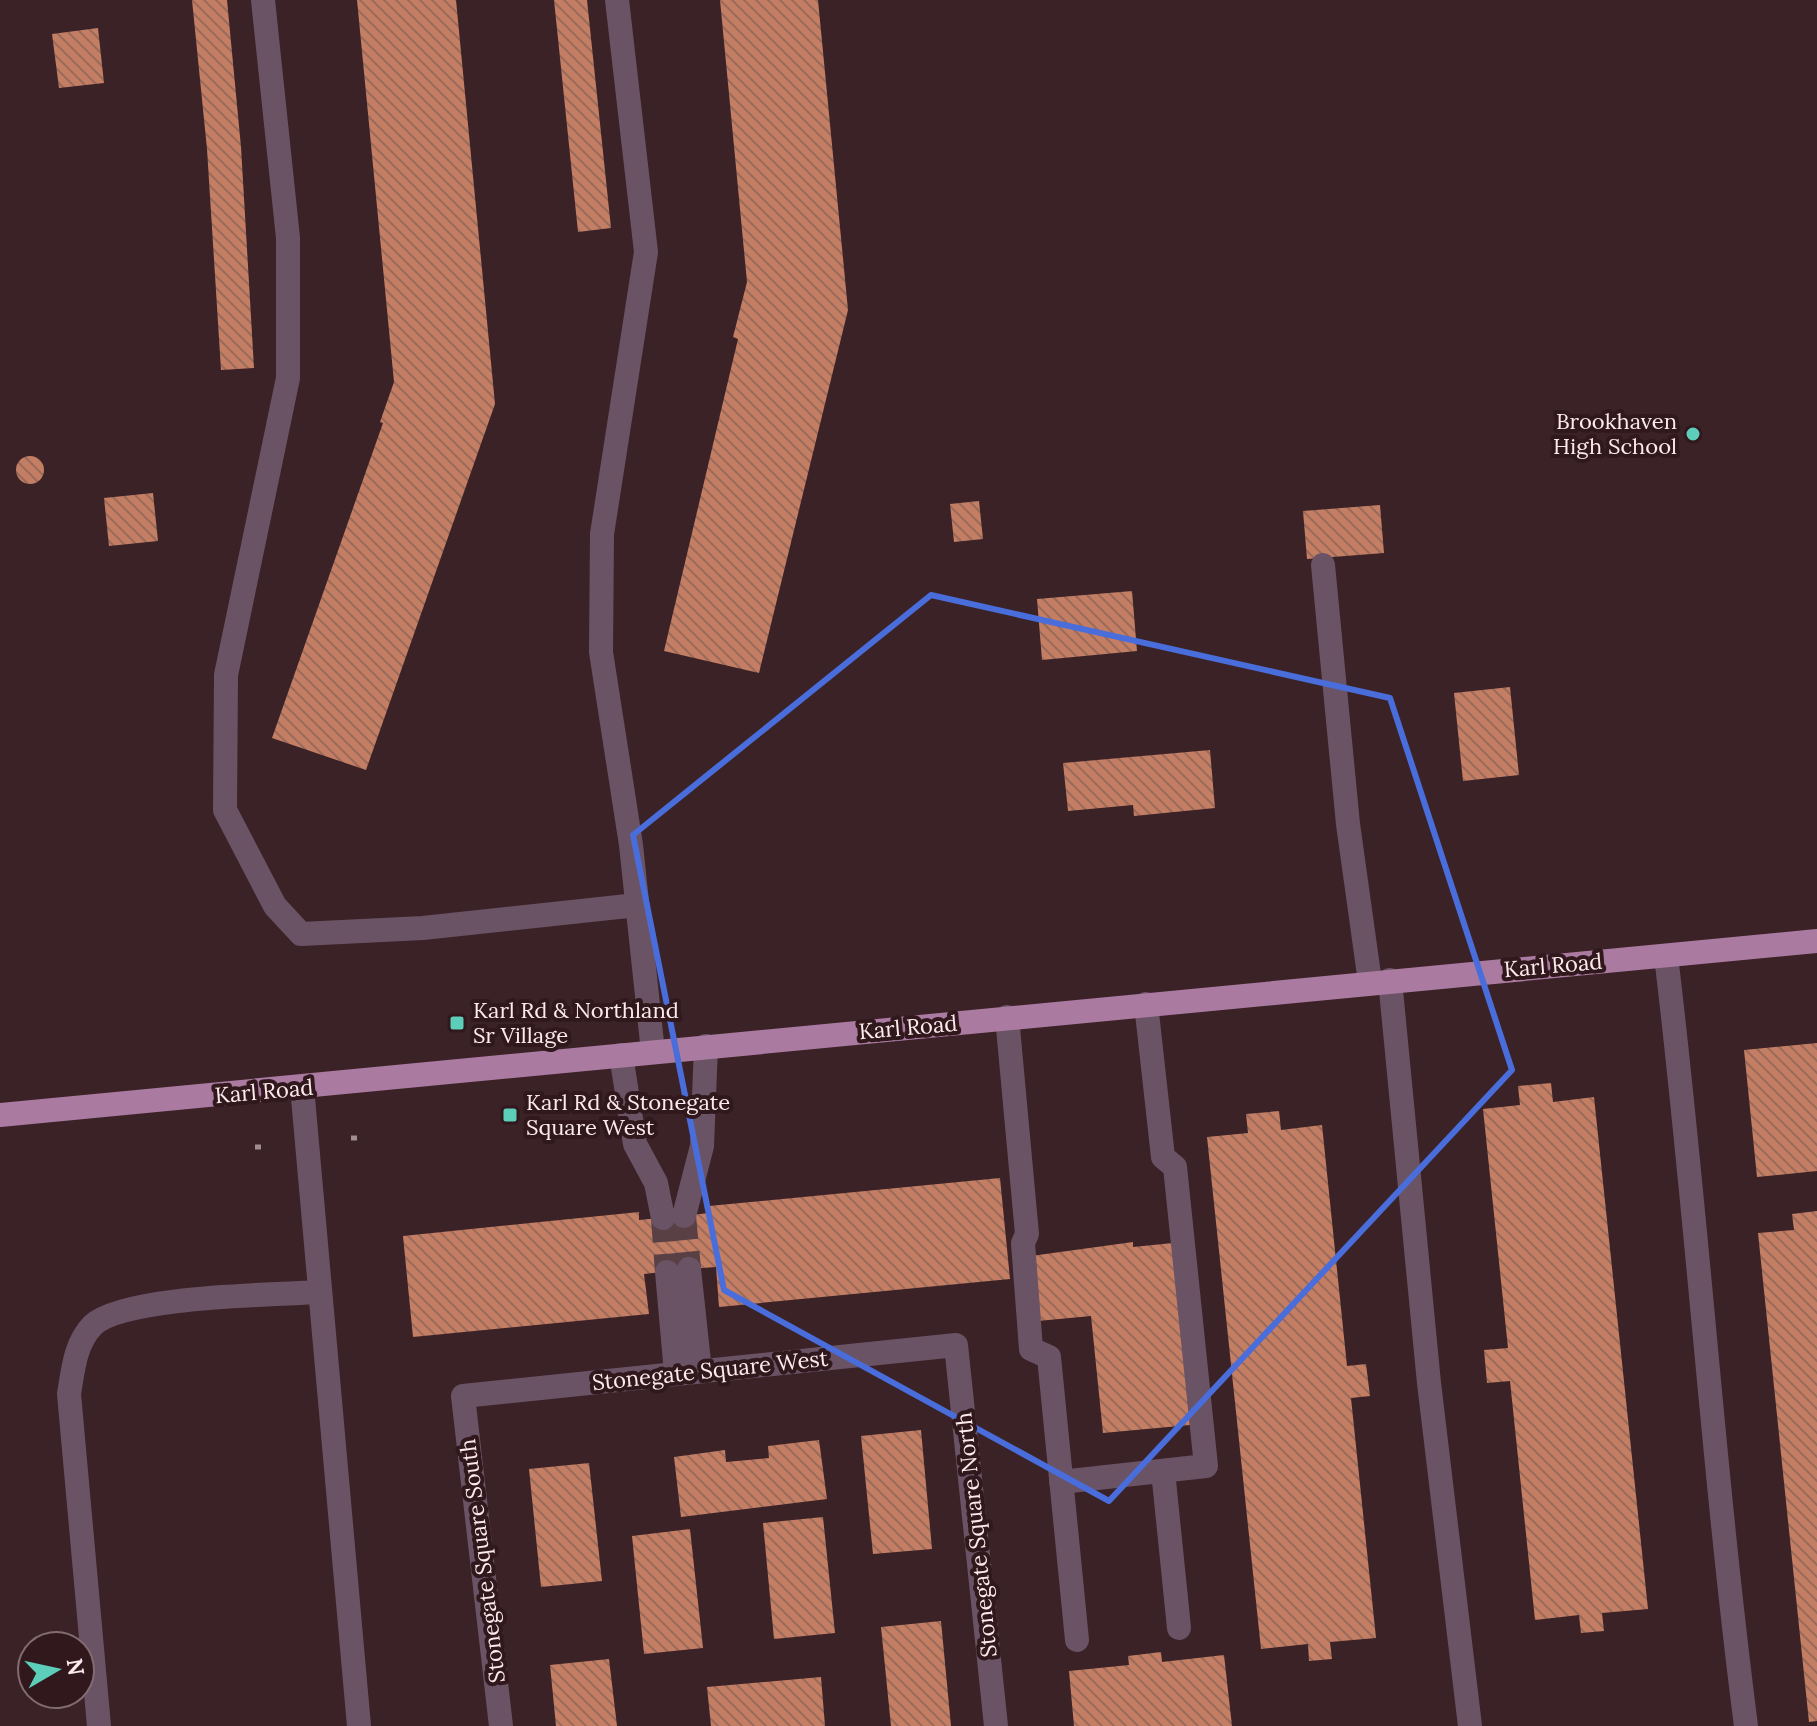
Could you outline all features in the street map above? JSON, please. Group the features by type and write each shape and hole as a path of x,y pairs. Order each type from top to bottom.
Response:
{"main road":[{"name":"Karl Road","path":"0,1115 1817,941"}],"lane":[{"path":"263,0 288,238 288,378 226,675 225,810 275,906 301,934 423,928 637,905"},
{"path":"617,0 646,252 602,534 601,652 637,905 653,1052"},
{"path":"1323,565 1348,824 1380,981 1470,1726"},
{"path":"1666,956 1685,1110 1746,1726"},
{"path":"1061,1482 1206,1466 1175,1167 1163,1157 1146,1004"},
{"path":"1007,1017 1027,1234 1023,1243 1031,1349 1049,1357 1077,1640"},
{"path":"621,1055 635,1144 673,1217 702,1146 706,1046"},
{"path":"302,1087 359,1726"},
{"path":"676,1373 678,1270 700,1371"},
{"path":"99,1726 69,1394 75,1353 94,1324 133,1306 319,1292"},
{"name":"Stonegate Square West","path":"463,1396 956,1345"},
{"name":"Stonegate Square North","path":"956,1345 996,1726"},
{"name":"Stonegate Square South","path":"463,1396 501,1726"},
{"path":"1163,1471 1179,1628"}],"path":[{"path":"351,1138 360,1138"}],"highlighted area":[{"path":"931,595 1390,698 1512,1070 1109,1501 724,1290 633,835"}],"building":[{"path":"192,0 227,0 241,147 254,368 221,370 207,149"},
{"path":"357,0 456,0 495,404 366,770 272,738 383,423 380,422 394,382"},
{"path":"554,0 587,0 611,228 578,232"},
{"path":"720,0 818,0 848,310 759,673 664,651 738,339 733,337 747,282"},
{"path":"98,28 104,83 59,88 52,34"},
{"path":"30,456 40,460 44,470 40,480 30,484 20,480 16,470 20,460"},
{"path":"153,493 158,541 109,546 104,498"},
{"path":"979,501 983,539 954,542 950,504"},
{"path":"1380,505 1384,553 1307,559 1303,511"},
{"path":"1132,591 1137,651 1042,660 1037,599"},
{"path":"1510,687 1519,775 1463,781 1454,693"},
{"path":"1210,750 1215,808 1134,816 1133,805 1068,811 1063,763"},
{"path":"1817,1043 1817,1171 1757,1177 1744,1050"},
{"path":"1551,1083 1553,1102 1594,1097 1648,1609 1602,1613 1604,1631 1581,1633 1579,1615 1535,1620 1510,1381 1487,1383 1484,1350 1508,1348 1483,1109 1520,1105 1518,1086"},
{"path":"1279,1111 1281,1130 1322,1125 1347,1366 1366,1364 1370,1396 1351,1398 1376,1638 1330,1642 1332,1659 1309,1661 1308,1644 1261,1649 1207,1137 1248,1133 1246,1114"},
{"path":"1000,1178 1010,1279 719,1307 716,1267 689,1269 644,1274 649,1314 413,1337 403,1236 639,1212 639,1220 710,1213 709,1206"},
{"path":"1817,1211 1817,1721 1809,1722 1758,1233 1794,1230 1792,1214"},
{"path":"1133,1242 1133,1247 1173,1243 1190,1425 1103,1433 1091,1316 1038,1321 1031,1256"},
{"path":"921,1430 932,1549 873,1554 861,1436"},
{"path":"819,1440 827,1499 681,1517 674,1457 725,1450 726,1462 769,1458 768,1446"},
{"path":"589,1463 602,1581 541,1587 529,1469"},
{"path":"823,1517 835,1633 774,1639 763,1523"},
{"path":"690,1529 703,1648 644,1654 632,1536"},
{"path":"941,1621 951,1726 891,1726 881,1627"},
{"path":"1161,1652 1162,1662 1224,1655 1232,1726 1074,1726 1069,1671 1129,1665 1128,1656"},
{"path":"609,1659 617,1726 556,1726 550,1665"},
{"path":"821,1677 825,1726 711,1726 707,1687"}],"tunnel":[{"path":"684,1216 689,1269"},
{"path":"663,1218 667,1272"}],"place":[{"name":"Brookhaven High School","path":"1693,434"},
{"name":"Karl Rd & Northland Sr Village","path":"457,1023"},
{"name":"Karl Rd & Stonegate Square West","path":"510,1115"}]}
